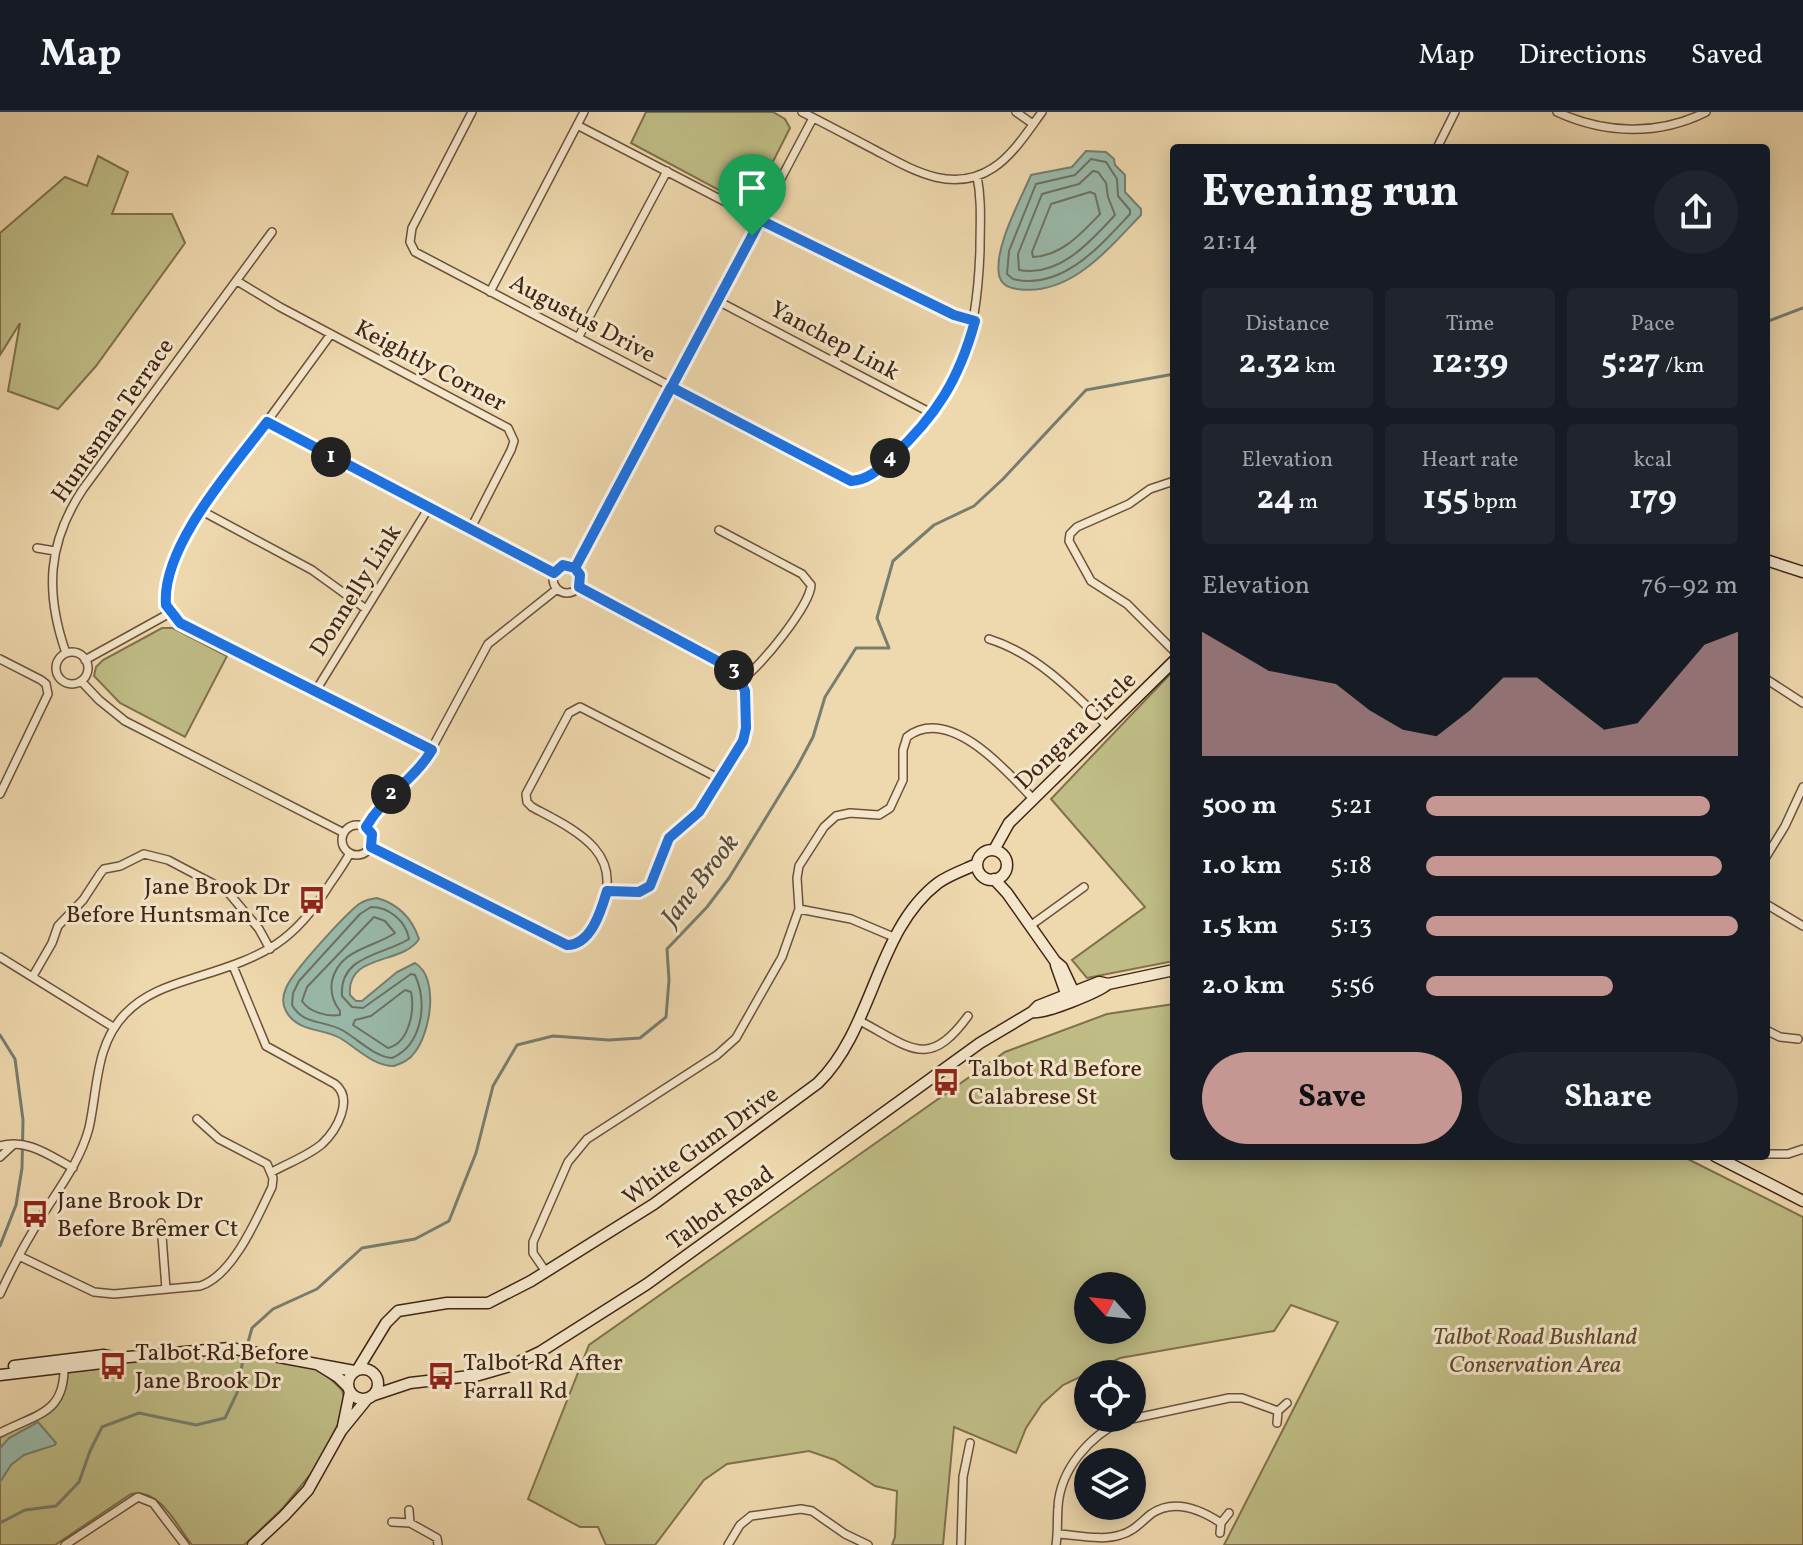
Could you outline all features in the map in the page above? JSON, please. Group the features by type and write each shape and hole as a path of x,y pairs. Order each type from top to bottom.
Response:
{"main road":[{"path":"1771,561 1803,572"},
{"name":"Dongara Circle","path":"998,852 1004,828 1170,665"},
{"path":"997,878 1007,864 998,852"},
{"name":"White Gum Drive","path":"356,1370 386,1323 398,1311 447,1303 488,1303 546,1272 654,1204 818,1083 839,1060 860,1021 910,911 939,883 960,872 978,869 983,853 998,852"},
{"path":"978,869 997,878 1055,961 1072,996"},
{"name":"Talbot Road","path":"370,1397 410,1383 487,1373 524,1360 647,1284 980,1043 1032,1012 1041,1014 1072,996 1101,991 1108,984 1170,971"},
{"path":"1723,1160 1803,1201"},
{"path":"253,1545 308,1490 341,1431 378,1388 377,1341"},
{"path":"0,1375 104,1355 117,1358 201,1348 246,1349 356,1370 368,1369 376,1377"},
{"path":"312,1361 338,1377 357,1398 370,1397"},
{"path":"0,1368 64,1363"},
{"path":"341,1431 349,1378 356,1370"},
{"name":"Talbot Road","path":"376,1377 410,1383"}],"street":[{"name":"Augustus Drive","path":"472,112 412,228 410,242 420,255 851,481 863,481 873,475 918,433 959,370 975,321 981,198 977,176"},
{"path":"490,292 584,112"},
{"path":"802,112 922,174 950,180 977,176 1004,159 1042,112"},
{"path":"1016,112 1033,124"},
{"path":"1439,144 1455,112"},
{"path":"1557,112 1571,119 1620,130 1659,128 1706,112"},
{"path":"575,568 813,118"},
{"path":"577,125 760,220 954,315 975,321"},
{"path":"578,338 667,171"},
{"name":"Huntsman Terrace","path":"66,653 54,613 51,589 55,551 67,515 272,232"},
{"name":"Keightly Corner","path":"237,281 272,303 501,424 512,434 511,450 470,530"},
{"name":"Yanchep Link","path":"718,301 933,414"},
{"path":"331,334 187,531 178,552 166,599 170,613 180,623 432,750"},
{"path":"267,422 554,573"},
{"path":"1170,483 1150,489 1129,504 1077,527 1070,534 1069,541 1091,581 1127,604 1170,647"},
{"name":"Donnelly Link","path":"315,692 428,509"},
{"path":"202,511 312,570 366,609"},
{"path":"719,530 802,574 811,585 808,600 792,622 760,665 742,679"},
{"path":"37,548 55,551"},
{"path":"563,565 575,568 580,575 579,587 568,593 557,589 553,582 554,573 563,565"},
{"path":"579,587 730,667 742,679 745,691 746,735 695,817 669,838 650,886 639,892 607,891"},
{"path":"366,827 378,808 418,771 432,750 488,644 557,589"},
{"path":"85,660 170,613"},
{"path":"989,639 1016,649 1053,675 1108,727"},
{"path":"66,653 76,653 85,660 87,670 81,681 68,684 57,675 57,662 66,653"},
{"path":"0,659 41,680 46,684 48,694 0,794"},
{"path":"81,681 125,721 344,833"},
{"path":"1770,682 1803,703"},
{"path":"371,847 559,943 575,945 588,934 607,891 606,872 601,858 588,840 532,807 527,802 526,794 569,713 580,707 720,779"},
{"path":"546,1272 533,1253 533,1242 572,1155 587,1139 717,1055 736,1038 782,957 799,909 797,871 816,838 836,816 850,813 879,815 890,808 903,780 904,743 913,732 939,730 972,741 991,755 1033,799"},
{"path":"1770,850 1801,799 1803,787"},
{"path":"351,826 366,827 372,834 371,847 359,855 350,853 343,846 344,833 351,826"},
{"path":"0,1294 19,1256 73,1168 88,1132 100,1058 113,1027 134,1005 159,989 233,966 285,939 308,918 350,853"},
{"path":"33,976 58,926 90,891 104,869 120,866 144,854 168,860 227,891 259,929 270,949"},
{"path":"1030,926 1084,887"},
{"path":"1770,906 1803,926"},
{"path":"799,909 851,919 896,938"},
{"path":"0,957 113,1027"},
{"path":"233,966 266,1046 335,1084 344,1093 344,1107 324,1142 272,1172"},
{"path":"860,1021 926,1051 952,1036 968,1016"},
{"path":"1770,1032 1780,1037 1798,1039"},
{"path":"19,1256 94,1292 114,1294 200,1286 219,1276 262,1207 272,1187 272,1172 261,1160 219,1139 197,1119"},
{"path":"1,1148 15,1144 30,1146 73,1168"},
{"path":"1770,1154 1788,1154 1803,1149"},
{"path":"161,1223 166,1289"},
{"path":"0,1433 58,1400 65,1385 64,1363"},
{"path":"1056,1545 1062,1488 1093,1437 1107,1428 1122,1421 1229,1398 1242,1398 1278,1411"},
{"path":"1277,1423 1278,1411 1287,1403"},
{"path":"961,1545 963,1477 970,1443"},
{"path":"65,1545 138,1497 153,1503 185,1545"},
{"path":"1058,1534 1117,1536 1129,1532 1153,1513 1173,1506 1197,1510 1221,1523"},
{"path":"728,1545 740,1525 751,1516 801,1509 812,1511 845,1534 868,1545"},
{"path":"409,1510 410,1523"},
{"path":"1220,1533 1221,1523 1229,1513"},
{"path":"392,1522 410,1523 437,1538 438,1545"}],"green space":[{"path":"646,112 773,112 785,119 790,128 754,199 743,203 631,143"},
{"path":"98,156 128,172 112,214 172,214 185,243 96,366 58,409 8,391 20,323 0,355 0,233 65,177 87,186"},
{"path":"162,628 173,628 227,656 185,737 120,703 94,676 96,667 103,660"},
{"path":"1170,674 1170,962 1087,978 1072,960 1145,907 1051,799"},
{"name":"Talbot Road Bushland Conservation Area","path":"1170,1005 1170,1160 1690,1160 1803,1217 1803,1545 1224,1545 1338,1322 1291,1305 1274,1331 1116,1360 1074,1360 1074,1380 1063,1385 1042,1404 1026,1428 1016,1453 954,1427 943,1545 892,1545 897,1491 875,1486 835,1460 809,1451 727,1464 704,1480 655,1545 606,1545 598,1527 580,1527 528,1499 589,1345 1005,1052 1107,1014"},
{"path":"201,1348 312,1361 342,1390 344,1397 338,1424 318,1465 283,1508 244,1545 192,1545 159,1502 141,1493 131,1494 55,1545 0,1545 0,1433 53,1405 64,1367"}],"water":[{"path":"1086,151 1106,152 1114,159 1115,165 1125,175 1125,192 1141,209 1141,215 1101,255 1071,278 1036,290 1011,288 999,275 1000,251 1031,175 1072,167"},
{"path":"377,898 403,913 419,939 401,953 357,972 351,982 350,995 356,1001 362,1001 397,972 415,963 423,970 430,993 428,1019 420,1043 411,1057 394,1066 372,1060 340,1038 297,1023 286,1011 283,1002 285,991 298,969 320,944 359,904"},
{"path":"38,1422 55,1445 24,1455 11,1465 0,1482 0,1448 9,1438"}],"waterway":[{"name":"Jane Brook","path":"1770,320 1803,308"},
{"name":"Jane Brook","path":"247,1346 252,1328 273,1309 317,1289 362,1248 415,1239 449,1221 476,1153 493,1086 517,1045 553,1036 609,1040 640,1038 666,1017 669,980 667,949 707,907 729,878 797,767 813,737 825,697 856,648 889,648 877,618 893,561 934,525 974,506 1086,390 1170,375"},
{"path":"0,1035 15,1059 23,1120 22,1168 16,1205 0,1246"},
{"name":"Jane Brook","path":"0,1523 25,1510 56,1506 79,1482 102,1427 139,1413 196,1425 225,1418 237,1393 244,1354"}],"place":[{"name":"Jane Brook Dr Before Huntsman Tce","path":"312,900"},
{"name":"Talbot Rd Before Calabrese St","path":"946,1082"},
{"name":"Jane Brook Dr Before Bremer Ct","path":"35,1214"},
{"name":"Talbot Rd Before Jane Brook Dr","path":"113,1366"},
{"name":"Talbot Rd After Farrall Rd","path":"441,1376"}],"route":[{"path":"752,236 718,301 663,402 575,568 563,565 554,573 267,422 187,531 167,590 166,605 180,623 432,750 418,771 387,797 366,827 372,834 371,847 559,943 575,945 582,941 602,907 607,891 639,892 650,886 669,838 699,812 746,735 745,691 736,671 579,587 581,579 575,568 671,387 851,481 863,481 918,433 933,414 959,370 975,321 954,315 760,220 752,236"}]}
